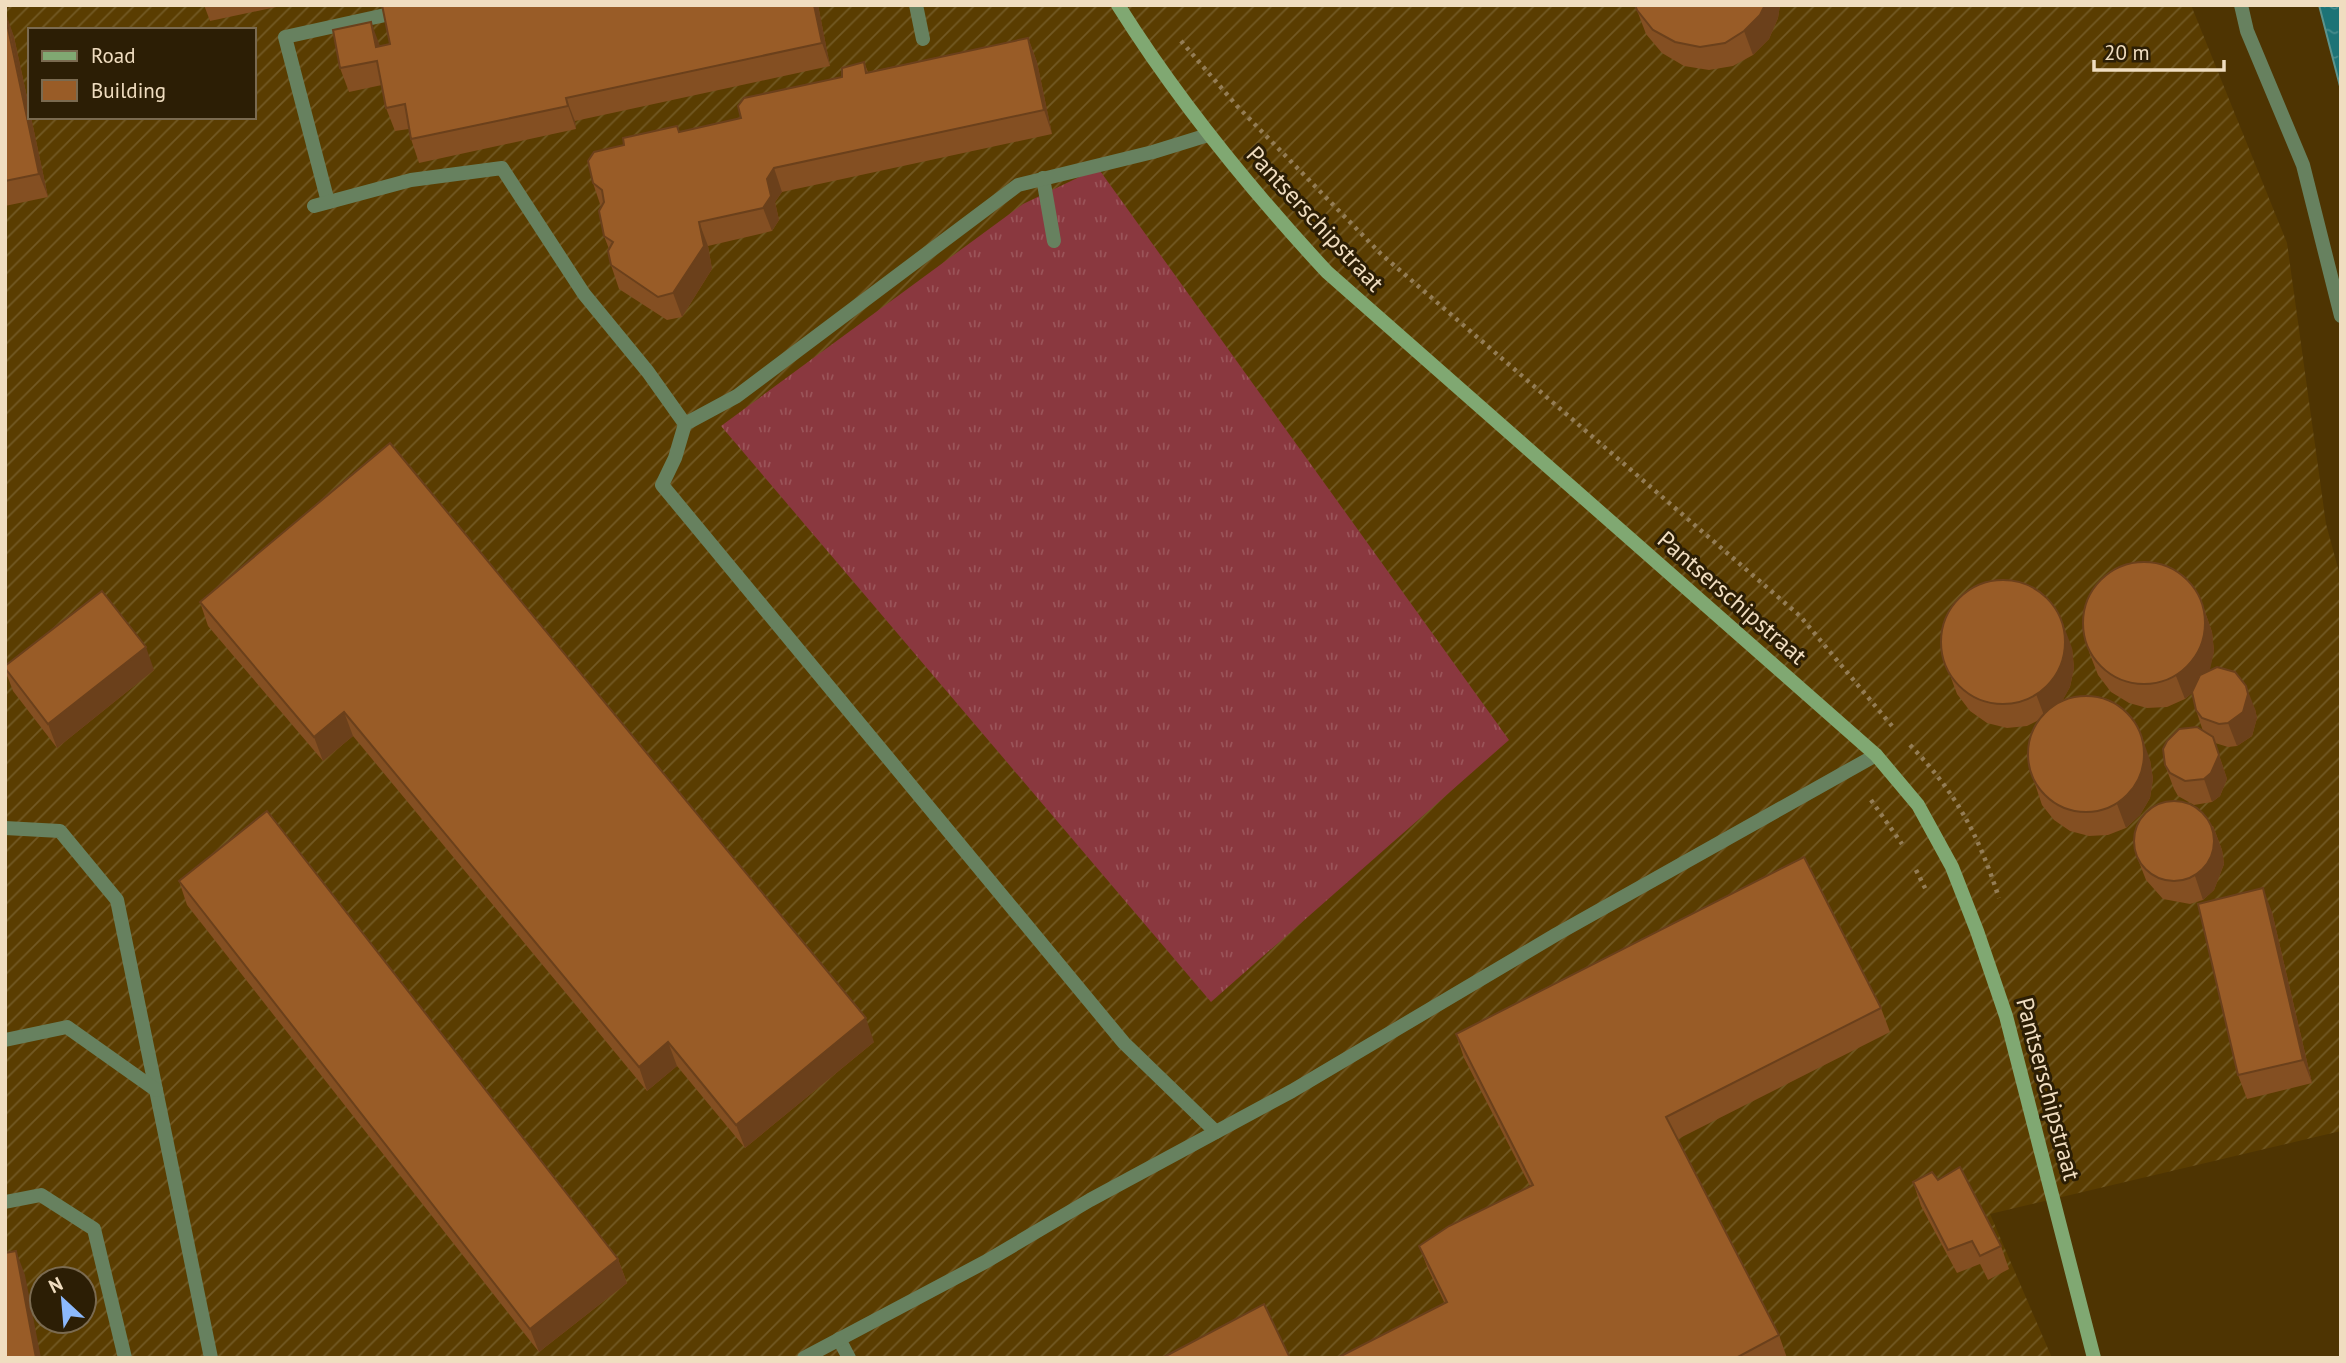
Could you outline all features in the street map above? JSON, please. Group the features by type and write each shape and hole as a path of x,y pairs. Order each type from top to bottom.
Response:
{"main road":[{"name":"Pantserschipstraat","path":"1118,5 1157,67 1208,135 1326,272 1876,755 1919,805 1952,867 2006,1016 2094,1358"}],"street":[{"path":"432,5 285,37 321,204 411,180 502,168 584,294 648,372 685,424"},
{"path":"916,5 923,39"},
{"path":"2241,5 2247,31 2303,165 2341,316"},
{"path":"1208,135 1153,152 1018,185 737,396 685,424 675,458 663,485 1124,1043 1216,1132"},
{"path":"1043,178 1055,241"},
{"path":"804,1358 985,1262 1090,1199 1292,1091 1557,934 1876,755"},
{"path":"5,828 60,831 117,900 211,1358"},
{"path":"5,1040 67,1027 156,1090"},
{"path":"5,1202 41,1195 94,1229 125,1358"},
{"path":"839,1339 849,1358"}],"path":[{"path":"1850,770 1908,852"},
{"path":"1913,863 1930,898"}],"shaded area":[{"path":"5,5 2191,5 2287,243 2326,524 2341,579 2341,1131 1990,1214 2052,1358 5,1358"}],"green space":[{"path":"1098,168 1509,740 1211,1002 721,426 1023,204"}],"water":[{"path":"2319,5 2341,5 2341,90"}],"building":[{"path":"382,5 814,5 822,43 566,98 568,106 411,139 405,104 386,108 377,61 340,68 333,30 371,22 376,47 390,44"},
{"path":"1635,5 1765,5 1760,15 1744,31 1725,43 1700,47 1675,42 1653,30"},
{"path":"5,14 39,174 5,181"},
{"path":"1028,38 1044,110 774,168 767,179 771,196 763,208 699,222 704,246 673,293 658,297 611,265 608,251 613,242 604,236 599,211 604,202 602,190 593,183 588,161 594,152 624,145 623,138 677,126 679,132 741,118 738,106 744,98 842,77 842,68 864,62 866,73"},
{"path":"390,443 866,1018 736,1125 668,1042 639,1067 344,712 314,737 200,602"},
{"path":"2144,562 2167,567 2187,580 2200,600 2205,623 2200,646 2187,666 2167,679 2144,684 2121,679 2101,666 2088,646 2083,623 2088,600 2101,580 2121,567"},
{"path":"2003,580 2027,585 2047,598 2060,618 2065,642 2060,666 2047,686 2027,699 2003,704 1979,699 1959,686 1946,666 1941,642 1946,618 1959,598 1979,585"},
{"path":"102,591 146,647 48,724 5,666"},
{"path":"2217,667 2235,672 2246,686 2248,694 2243,712 2228,723 2219,724 2202,718 2196,710 2192,692 2200,675"},
{"path":"2086,696 2108,700 2127,713 2140,732 2144,754 2140,776 2127,795 2108,808 2086,812 2064,808 2045,795 2032,776 2028,754 2032,732 2045,713 2064,700"},
{"path":"2197,727 2213,737 2219,755 2211,773 2204,779 2185,781 2170,773 2165,765 2163,749 2179,729"},
{"path":"2174,801 2189,804 2202,813 2211,826 2214,841 2211,856 2202,869 2189,878 2174,881 2159,878 2146,869 2137,856 2134,841 2137,826 2146,813 2159,804"},
{"path":"267,811 618,1259 530,1329 179,881"},
{"path":"1804,857 1881,1008 1666,1117 1779,1335 1736,1358 1337,1358 1447,1302 1419,1246 1449,1226 1533,1185 1456,1034"},
{"path":"2263,888 2303,1060 2238,1075 2198,904"},
{"path":"1960,1167 2001,1246 1980,1256 1972,1241 1948,1250 1913,1182 1932,1172 1938,1180"},
{"path":"16,1251 28,1315 28,1335 32,1335 36,1358 5,1358 5,1253"},
{"path":"1264,1304 1290,1358 1162,1358"}]}
